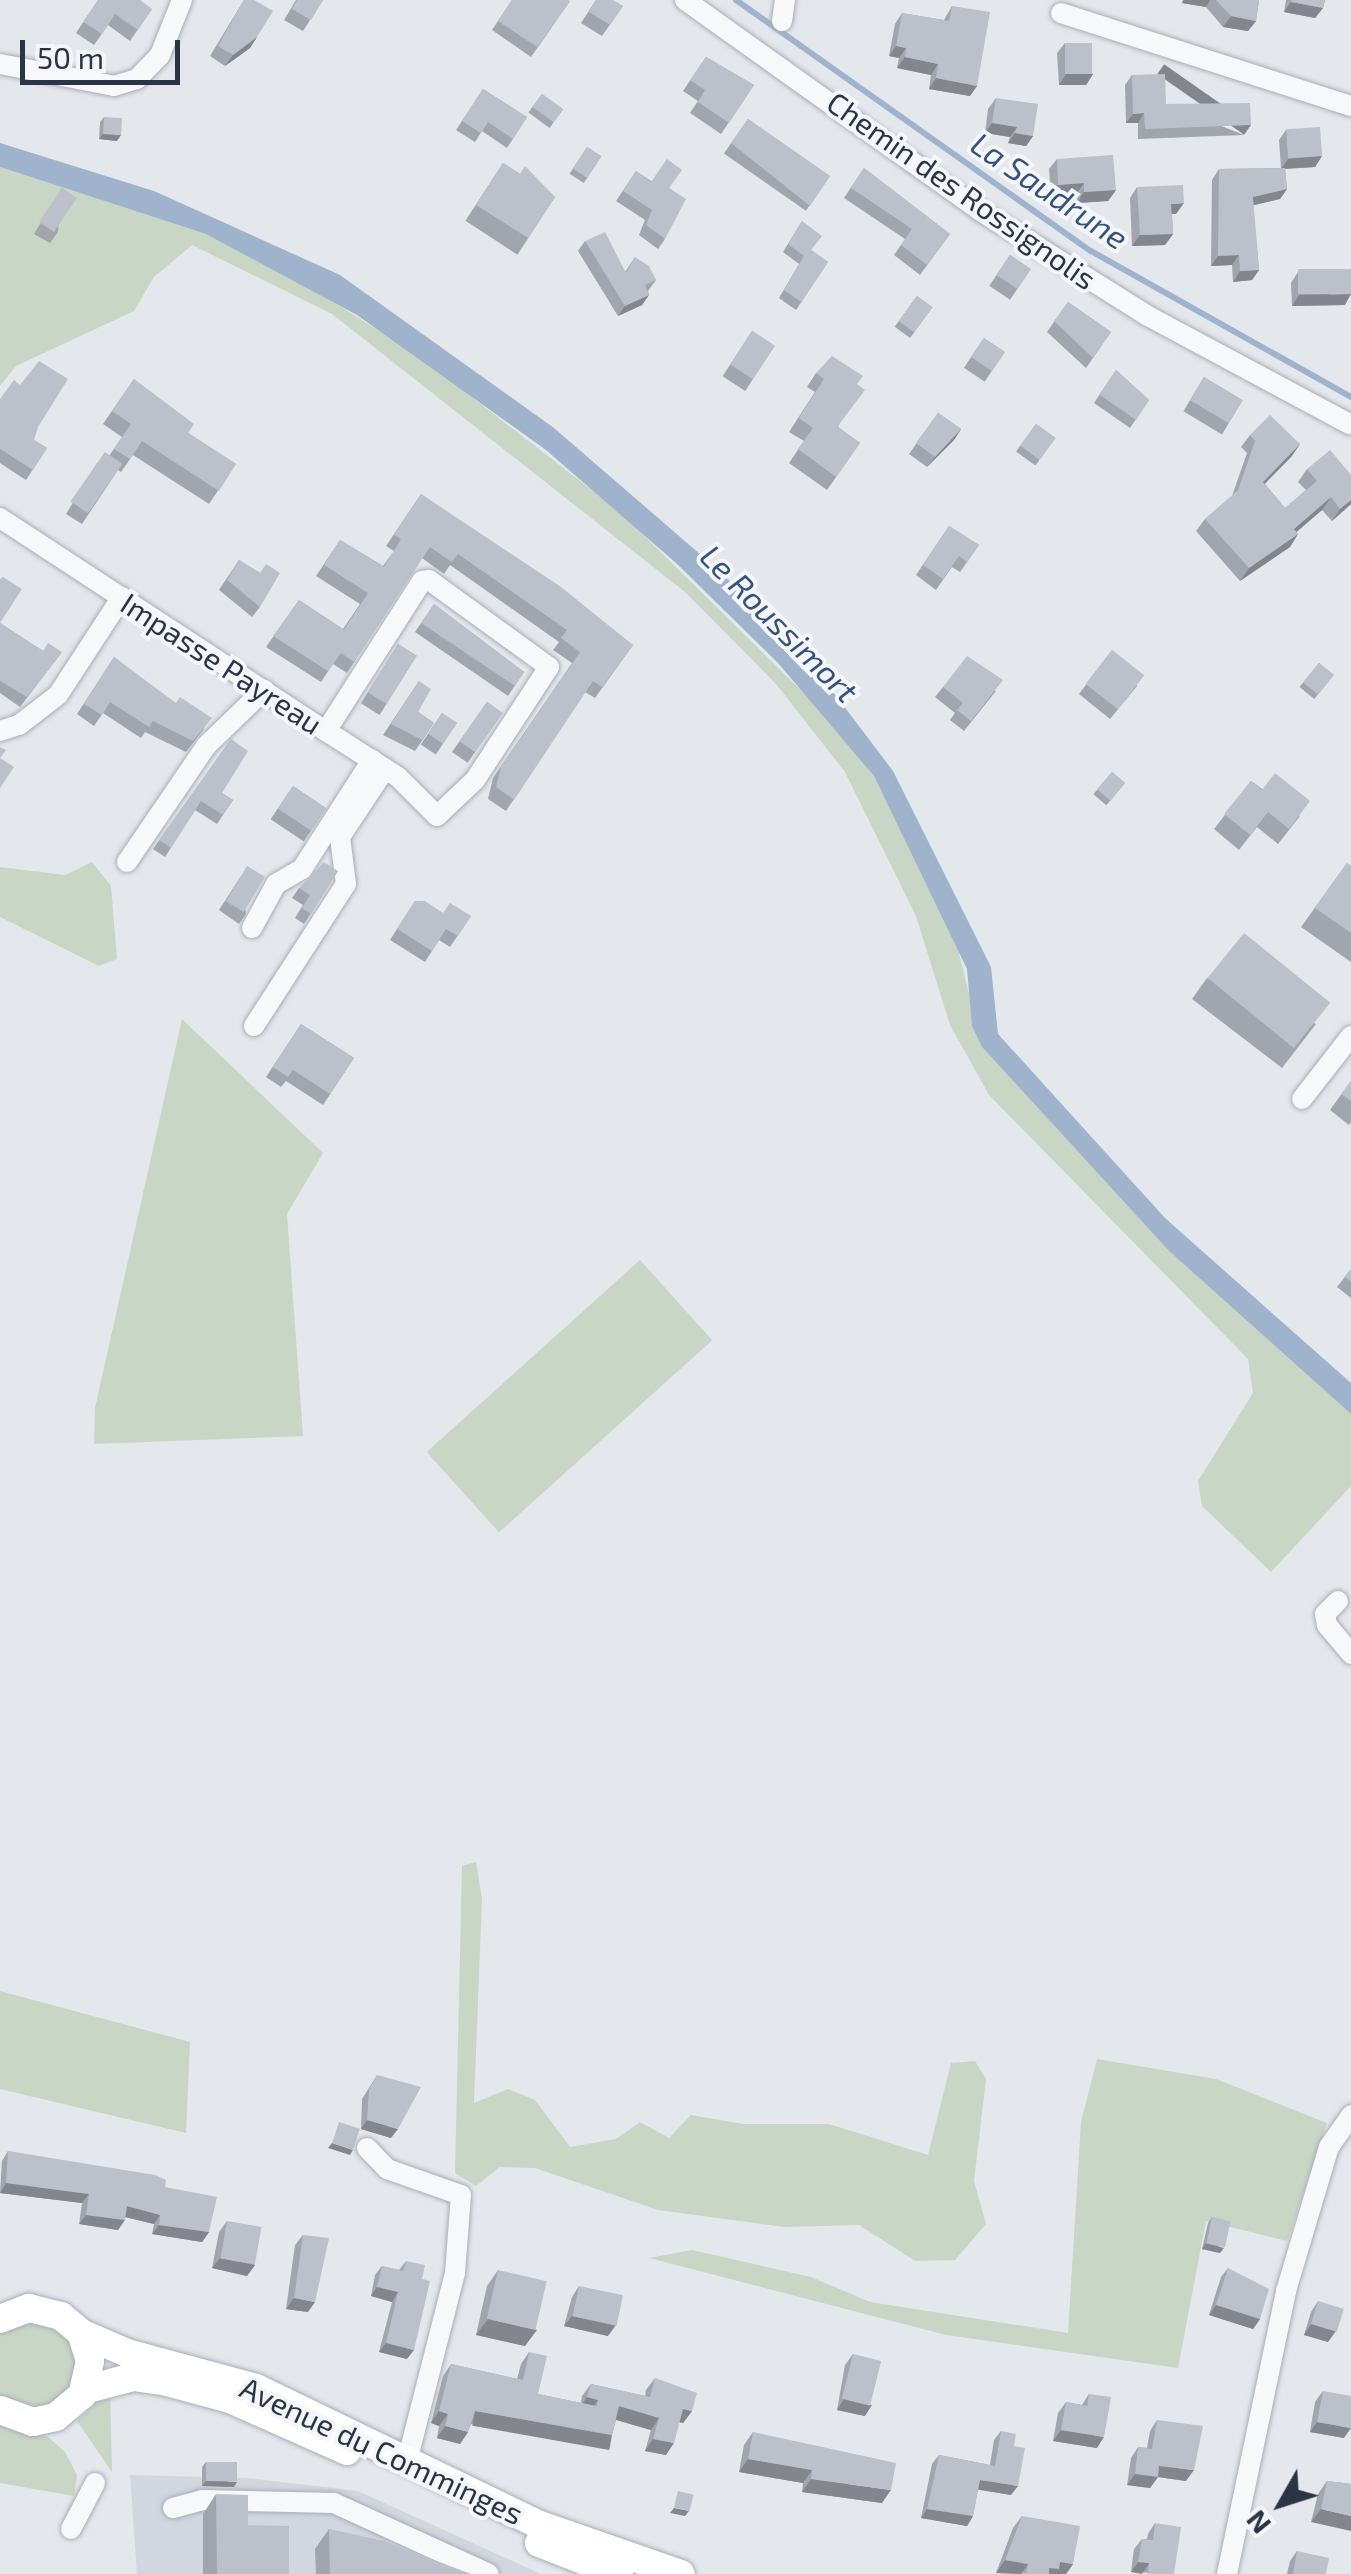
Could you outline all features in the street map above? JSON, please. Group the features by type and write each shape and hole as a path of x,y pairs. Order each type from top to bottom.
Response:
{"main road":[{"name":"Avenue du Comminges","path":"2,2315 51,2311 81,2334 128,2353 223,2375 540,2525 681,2574"},
{"path":"0,2410 20,2420 45,2420 66,2411 84,2390 90,2361 81,2334"},
{"name":"Avenue du Comminges","path":"84,2390 134,2377 230,2399 618,2574"}],"street":[{"path":"0,64 114,86 138,79 160,55 182,0"},
{"name":"Chemin des Rossignolis","path":"685,0 979,210 1148,316 1351,425"},
{"path":"1061,13 1351,106"},
{"name":"Impasse Payreau","path":"0,518 378,765 437,816 475,780 548,668 546,660 422,582 326,731"},
{"path":"0,731 19,725 58,695 122,598"},
{"path":"127,862 206,746 264,690"},
{"path":"252,928 276,884 302,869 378,765"},
{"path":"254,1026 346,884 340,837 378,765"},
{"path":"1302,1099 1351,1036"},
{"path":"1338,1601 1325,1614 1327,1625 1351,1654"},
{"path":"1227,2574 1286,2291 1329,2147 1351,2115"},
{"path":"367,2148 387,2169 461,2195 455,2273 408,2461"},
{"path":"72,2530 95,2483"},
{"path":"172,2508 202,2500 334,2502 488,2574"}],"shaded area":[{"path":"130,2475 247,2478 358,2491 541,2574 137,2574"}],"green space":[{"path":"0,167 206,234 279,268 419,356 620,512 823,712 874,776 956,941 982,1047 1169,1251 1351,1414 1351,1486 1271,1572 1202,1506 1198,1481 1253,1393 1248,1359 989,1095 950,1025 916,916 845,772 776,684 685,592 332,314 192,245 154,277 134,311 16,366 0,386"},
{"path":"92,862 111,886 117,959 99,966 0,917 0,867 65,875"},
{"path":"182,1019 323,1153 287,1214 303,1436 94,1444 95,1408"},
{"path":"640,1260 712,1340 499,1532 427,1452"},
{"path":"476,1862 482,1899 474,2103 508,2089 535,2100 570,2147 616,2139 640,2122 669,2138 691,2115 743,2124 829,2124 928,2155 951,2063 975,2061 986,2079 974,2181 986,2224 955,2260 915,2261 859,2225 784,2227 658,2210 535,2168 500,2167 476,2186 455,2173 462,1866"},
{"path":"0,1991 190,2042 186,2133 0,2089"},
{"path":"1097,2059 1216,2079 1327,2123 1287,2241 1206,2221 1178,2368 946,2335 649,2258 692,2250 811,2277 870,2302 1068,2333 1081,2122"},
{"path":"37,2319 67,2335 77,2357 69,2390 52,2405 28,2409 0,2395 0,2333"},
{"path":"110,2390 112,2472 77,2421"},
{"path":"0,2426 47,2436 65,2452 77,2475 74,2496 0,2483"}],"water":[{"path":"0,143 154,191 340,275 554,428 723,574 837,697 893,771 991,967 998,1034 1165,1218 1351,1383 1351,1414 1169,1251 982,1047 972,1026 967,969 874,776 778,663 676,563 546,450 357,315 206,234 0,167"}],"building":[{"path":"98,0 140,0 152,9 138,30 115,14 102,34 83,22"},
{"path":"244,0 254,0 273,11 257,37 233,55 218,46"},
{"path":"297,0 323,0 311,20 292,9"},
{"path":"512,0 570,1 537,47 498,21"},
{"path":"596,0 613,0 623,6 610,25 589,12"},
{"path":"1216,0 1259,0 1256,21 1231,16"},
{"path":"1292,0 1325,0 1323,8"},
{"path":"952,6 990,12 977,86 936,78 938,64 905,57 906,48 896,46 902,13 949,21"},
{"path":"1065,43 1092,43 1092,74 1065,74"},
{"path":"706,57 754,85 729,123 698,102 705,90 690,80"},
{"path":"1165,74 1166,104 1250,103 1251,125 1145,129 1144,113 1133,114 1132,75"},
{"path":"483,89 527,117 513,139 488,122 481,133 462,121"},
{"path":"542,94 563,109 554,122 533,107"},
{"path":"996,98 1038,104 1033,136 1015,133 1017,127 992,123"},
{"path":"104,117 122,118 121,135 103,134"},
{"path":"748,119 830,176 810,206 731,143"},
{"path":"1320,127 1322,156 1288,158 1286,129"},
{"path":"587,147 601,156 587,178 573,169"},
{"path":"1113,155 1116,190 1084,192 1084,183 1058,185 1057,159"},
{"path":"667,159 682,170 669,188 686,199 665,239 646,225 652,210 623,191 636,171 651,182"},
{"path":"503,163 520,174 525,166 555,197 528,238 476,205"},
{"path":"864,168 950,234 927,265 901,245 912,229 851,188"},
{"path":"1285,168 1287,189 1253,197 1259,270 1240,271 1239,255 1218,256 1219,169"},
{"path":"1183,185 1184,203 1171,204 1173,234 1140,235 1137,187"},
{"path":"62,188 77,198 54,232 39,222"},
{"path":"802,221 822,236 811,250 828,262 801,302 784,290 804,256 788,244"},
{"path":"605,232 626,273 635,257 649,266 656,280 645,285 649,295 625,306 585,241"},
{"path":"1010,255 1031,269 1017,289 997,275"},
{"path":"1298,269 1351,269 1351,294 1298,294"},
{"path":"917,296 932,307 914,332 899,321"},
{"path":"1068,302 1111,332 1093,358 1054,321"},
{"path":"752,331 775,346 753,379 730,365"},
{"path":"984,338 1005,352 992,371 971,357"},
{"path":"832,356 863,376 857,384 865,390 837,427 860,443 836,477 798,449 813,428 799,418 824,379 816,373"},
{"path":"39,361 68,379 38,427 34,440 47,448 33,470 0,449 0,399 14,380 20,385"},
{"path":"1116,370 1149,400 1136,420 1100,395"},
{"path":"1204,377 1243,400 1229,423 1190,400"},
{"path":"134,379 194,424 188,433 236,464 219,491 142,441 130,459 114,449 131,424 112,411"},
{"path":"938,413 961,429 935,457 916,443"},
{"path":"1270,415 1300,444 1263,482 1285,508 1317,481 1307,469 1330,450 1351,475 1351,500 1340,509 1331,497 1294,529 1298,534 1249,568 1205,519 1238,490 1255,441 1250,435"},
{"path":"1036,424 1055,438 1040,460 1020,446"},
{"path":"105,452 122,464 88,513 71,501"},
{"path":"421,494 561,587 633,645 602,687 593,681 514,800 496,787 501,767 580,652 561,638 567,630 458,554 452,562 430,547 354,662 341,653 328,671 273,636 299,600 344,630 368,593 324,565 340,540 384,567 401,539 394,535"},
{"path":"949,526 979,545 967,562 959,556 943,579 923,565"},
{"path":"239,560 260,573 266,564 280,573 260,607 227,580"},
{"path":"3,577 22,589 0,623 0,579"},
{"path":"434,604 524,672 515,686 421,623"},
{"path":"0,623 43,651 48,643 62,652 27,697 0,681"},
{"path":"398,644 417,656 386,704 368,692"},
{"path":"1112,650 1144,675 1118,709 1086,684"},
{"path":"967,656 1003,680 971,721 957,710 963,703 943,687"},
{"path":"114,657 176,703 180,697 212,718 193,741 153,721 149,727 110,702 102,715 84,704"},
{"path":"1319,663 1334,675 1318,694 1303,682"},
{"path":"419,681 431,689 418,712 434,723 422,740 391,724"},
{"path":"487,702 503,713 475,752 459,741"},
{"path":"442,713 457,723 443,744 428,734"},
{"path":"231,739 248,751 222,793 233,800 223,815 201,801 171,848 159,840"},
{"path":"0,758 14,767 0,788"},
{"path":"1112,772 1125,783 1110,801 1097,790"},
{"path":"1275,773 1310,801 1289,829 1268,812 1250,835 1224,814 1251,781 1262,790"},
{"path":"293,786 326,808 311,831 278,808"},
{"path":"324,862 338,871 311,914 302,908 310,895 299,888"},
{"path":"1347,863 1351,866 1351,933 1315,908"},
{"path":"247,866 265,877 244,912 226,901"},
{"path":"415,901 425,901 443,913 450,903 471,916 458,936 446,929 432,951 397,929"},
{"path":"1244,933 1330,1003 1294,1048 1207,978"},
{"path":"301,1024 354,1058 330,1094 293,1070 288,1077 273,1067"},
{"path":"1351,1081 1351,1101 1341,1094"},
{"path":"377,2075 421,2087 398,2129 367,2120 369,2090"},
{"path":"339,2122 360,2129 353,2150 332,2143"},
{"path":"8,2151 155,2175 166,2180 165,2187 217,2197 209,2232 159,2225 160,2215 127,2206 125,2220 86,2215 89,2194 6,2183"},
{"path":"1212,2217 1231,2221 1225,2247 1206,2243"},
{"path":"227,2221 261,2227 255,2265 220,2258"},
{"path":"303,2235 329,2238 315,2302 294,2298"},
{"path":"406,2261 425,2265 422,2279 430,2281 414,2350 386,2343 398,2292 377,2287 382,2266 403,2271"},
{"path":"1228,2268 1269,2289 1260,2319 1216,2305"},
{"path":"498,2270 547,2281 535,2330 487,2319"},
{"path":"579,2286 623,2295 617,2326 573,2316"},
{"path":"1318,2301 1344,2309 1337,2332 1311,2324"},
{"path":"529,2352 547,2356 538,2394 597,2406 598,2400 587,2397 591,2384 650,2397 655,2378 697,2393 692,2411 683,2409 674,2443 653,2439 659,2418 619,2406 612,2435 475,2411 468,2432 445,2426 448,2414 439,2411 451,2364 523,2380"},
{"path":"853,2354 881,2361 870,2406 842,2399"},
{"path":"1323,2391 1351,2396 1351,2428 1317,2422"},
{"path":"1089,2394 1111,2397 1104,2437 1061,2430 1066,2402 1087,2406"},
{"path":"1157,2420 1203,2426 1194,2470 1159,2466 1158,2477 1135,2474 1138,2447 1152,2449"},
{"path":"1001,2431 1016,2434 1014,2446 1025,2448 1018,2486 980,2480 973,2516 927,2509 939,2455 995,2466"},
{"path":"753,2432 896,2463 891,2490 811,2479 812,2470 748,2459"},
{"path":"206,2462 237,2462 237,2481 206,2481"},
{"path":"1327,2481 1351,2484 1351,2516 1321,2509"},
{"path":"678,2491 694,2495 689,2511 674,2507"},
{"path":"216,2494 248,2495 248,2525 289,2526 289,2574 217,2574"},
{"path":"1022,2516 1080,2526 1073,2564 1060,2562 1059,2569 1049,2568 1049,2574 1026,2574 1028,2564 1005,2560"},
{"path":"1155,2523 1181,2527 1174,2574 1148,2574 1149,2563 1138,2562 1142,2539 1153,2540"},
{"path":"329,2529 384,2541 471,2574 330,2574"},
{"path":"1297,2551 1329,2558 1326,2574 1293,2574"}],"waterway":[{"name":"La Saudrune","path":"736,0 1091,251 1351,397"}],"water label":[{"name":"Le Roussimort","path":"780,623"}]}
